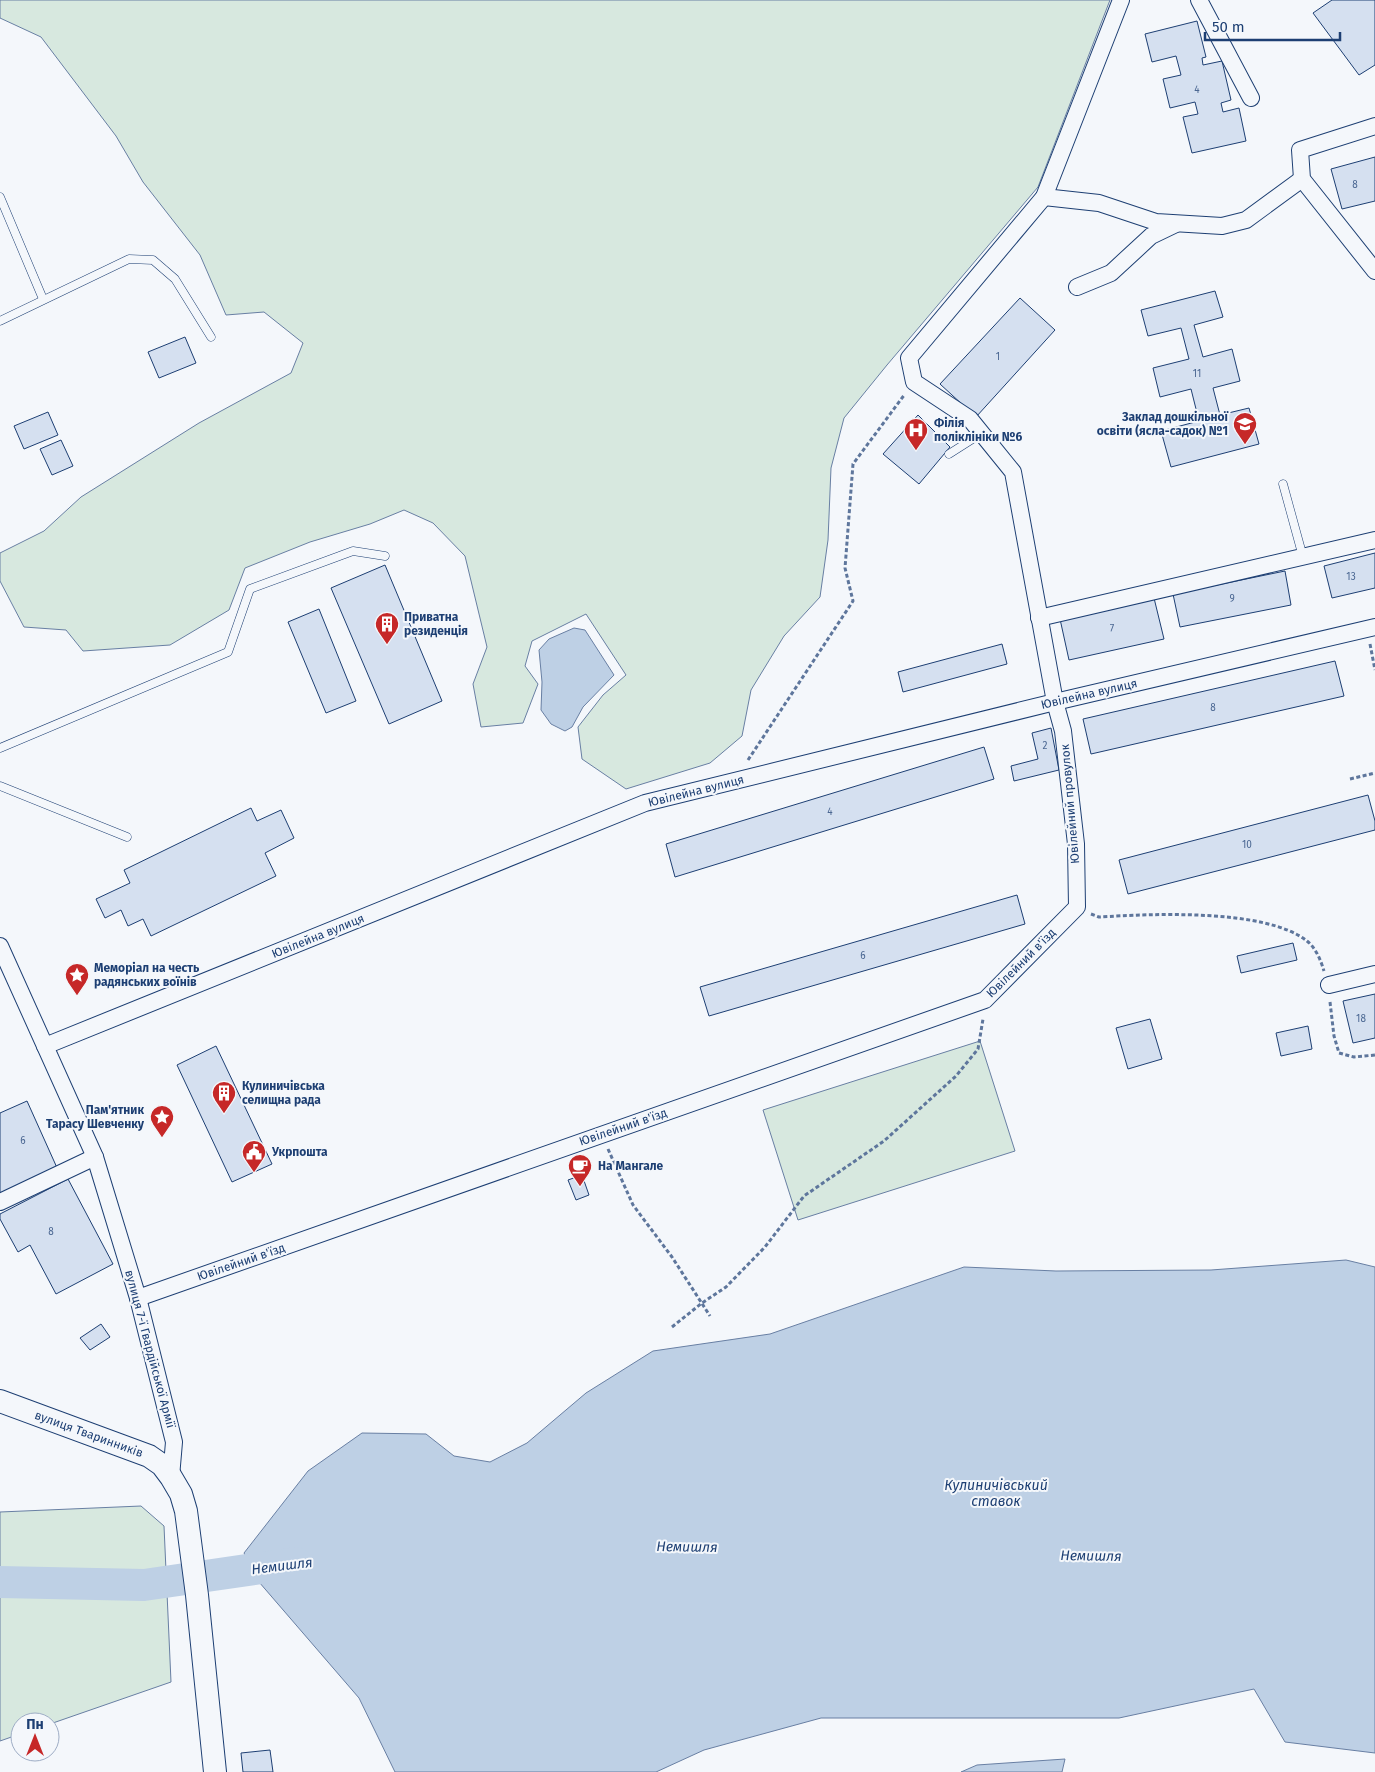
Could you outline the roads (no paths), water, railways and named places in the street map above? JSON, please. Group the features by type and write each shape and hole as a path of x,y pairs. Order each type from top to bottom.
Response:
{"main road":[{"name":"вулиця Тваринників","path":"0,1401 149,1456 162,1465 171,1477"},
{"path":"171,1477 181,1494 190,1534 215,1772"}],"street":[{"path":"1121,0 1044,197 1099,203 1156,222 1222,226 1246,220 1302,179"},
{"path":"1199,0 1251,98"},
{"path":"1375,126 1300,150 1302,179 1375,271"},
{"name":"Ювілейний провулок","path":"1044,197 909,358 914,382 970,419 1013,472 1055,702 1063,731 1076,844 1077,907"},
{"path":"1076,287 1112,273 1151,236 1176,224"},
{"path":"1040,618 1375,540"},
{"name":"Ювілейна вулиця","path":"45,1046 645,804 1055,702 1371,628"},
{"name":"Ювілейний в'їзд","path":"138,1298 986,1000 1077,907"},
{"name":"вулиця 7-ї Гвардійської Армії","path":"0,946 95,1157 138,1298 174,1442 171,1477"},
{"path":"1328,985 1375,974"},
{"path":"0,1202 95,1157"}],"lane":[{"path":"0,197 43,299"},
{"path":"0,321 129,259 153,260 175,278 211,337"},
{"path":"949,454 982,433"},
{"path":"1283,484 1303,557"},
{"path":"0,748 228,652 250,589 352,551 385,556"},
{"path":"0,786 127,837"}],"water":[{"path":"574,628 585,630 614,675 583,707 572,727 565,731 551,724 541,710 542,682 539,650 549,639"},
{"name":"Кулиничівський ставок","path":"1346,1260 1375,1267 1375,1753 1285,1742 1254,1689 1119,1718 821,1718 704,1750 656,1772 395,1772 359,1698 259,1582 244,1553 308,1471 362,1433 426,1434 454,1456 490,1462 527,1443 586,1393 653,1351 770,1334 964,1267 1056,1271 1211,1270"},
{"path":"1065,1759 1062,1772 961,1772 977,1765"}],"waterway":[{"name":"Немишля","path":"0,1582 144,1585 296,1563"}],"place":[{"name":"Заклад дошкільної освіти (ясла-садок) №1","path":"1245,445"},
{"name":"Філія поліклініки №6","path":"916,451"},
{"name":"Приватна резиденція","path":"387,645"},
{"name":"Меморіал на честь радянських воїнів","path":"77,996"},
{"name":"Кулиничівська селищна рада","path":"224,1114"},
{"name":"Пам'ятник Тарасу Шевченку","path":"162,1138"},
{"name":"Укрпошта","path":"254,1173"},
{"name":"На Мангале","path":"580,1187"}]}
